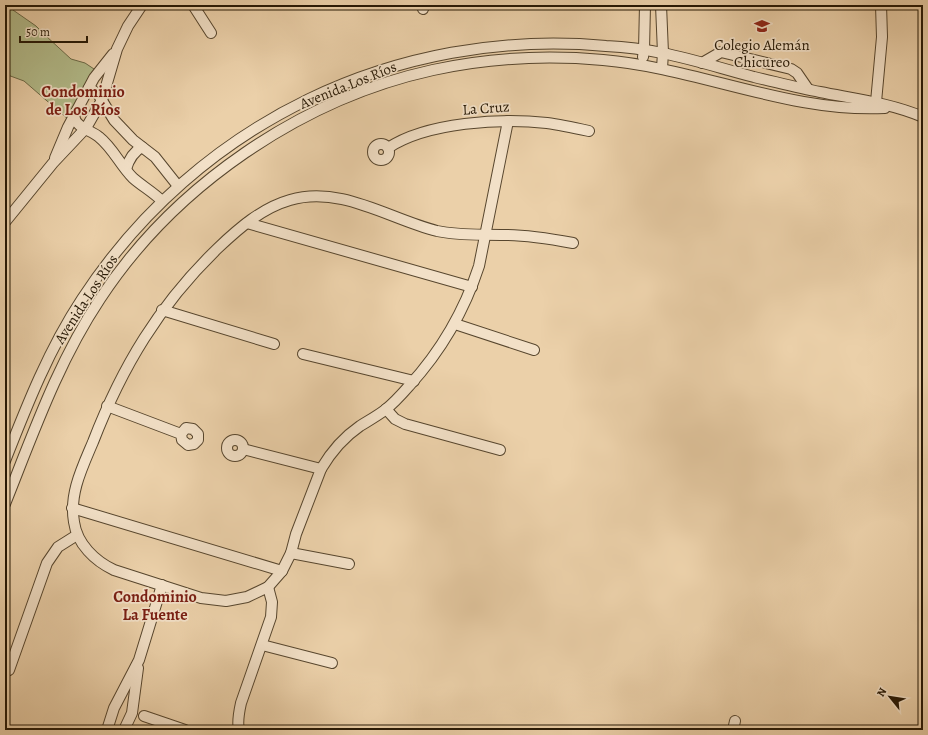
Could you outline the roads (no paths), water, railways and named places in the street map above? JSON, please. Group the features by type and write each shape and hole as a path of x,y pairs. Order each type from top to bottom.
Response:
{"street":[{"path":"5,222 52,164 86,128 102,100 117,49 128,26 142,5"},
{"path":"193,5 211,33"},
{"path":"641,64 644,50 645,5"},
{"path":"661,5 663,53 662,68"},
{"path":"876,102 882,37 881,5"},
{"name":"Avenida Los Ríos","path":"5,461 38,379 67,322 108,262 138,225 178,186 219,153 265,123 314,97 386,68 429,57 486,48 536,44 592,44 663,53 808,89 876,102 923,117"},
{"path":"52,164 68,127 94,78 117,49"},
{"path":"702,63 721,52 791,69 797,72 808,89"},
{"path":"429,57 432,71"},
{"name":"Avenida Los Ríos","path":"5,504 7,492 56,379 85,323 108,286 134,253 162,222 188,198 227,166 282,130 329,106 372,89 432,71 478,63 536,58 584,59 641,64 748,90 842,108 897,108"},
{"path":"89,88 98,94 114,120 133,140 155,157 178,186"},
{"path":"820,104 822,100 822,92"},
{"path":"74,116 75,122 108,144 135,179 162,201"},
{"path":"508,121 485,236 479,266 472,287 455,324 425,368 414,381 386,409 358,427 329,455 321,469 282,571 268,587 246,597 226,601 201,598 123,574 102,564 89,552 77,535 72,508 76,483 107,406 133,355 162,310 209,257 247,223 268,209 278,204 299,198 320,196 365,205 438,231 485,236 524,236 573,243"},
{"name":"La Cruz","path":"388,148 404,139 438,128 469,124 508,121 548,123 589,131"},
{"path":"126,169 136,150 142,147"},
{"path":"219,153 226,159 227,166"},
{"path":"247,223 472,287"},
{"path":"162,310 274,344"},
{"path":"455,324 534,350"},
{"path":"304,354 414,381"},
{"path":"107,406 181,434"},
{"path":"386,409 395,419 404,424 500,450"},
{"path":"243,449 321,469"},
{"path":"72,508 282,571"},
{"path":"9,670 47,563 58,547 77,535"},
{"path":"290,553 349,564"},
{"path":"107,730 114,708 138,660 162,585"},
{"path":"239,730 238,720 241,703 271,617 272,602 268,587"},
{"path":"262,645 332,663"},
{"path":"124,730 132,713 138,660"},
{"path":"144,716 185,730"}],"place":[{"name":"Colegio Alemán Chicureo","path":"762,26"}],"district":[{"name":"Condominio de Los Ríos","path":"83,100"},
{"name":"Condominio La Fuente","path":"155,605"}]}
